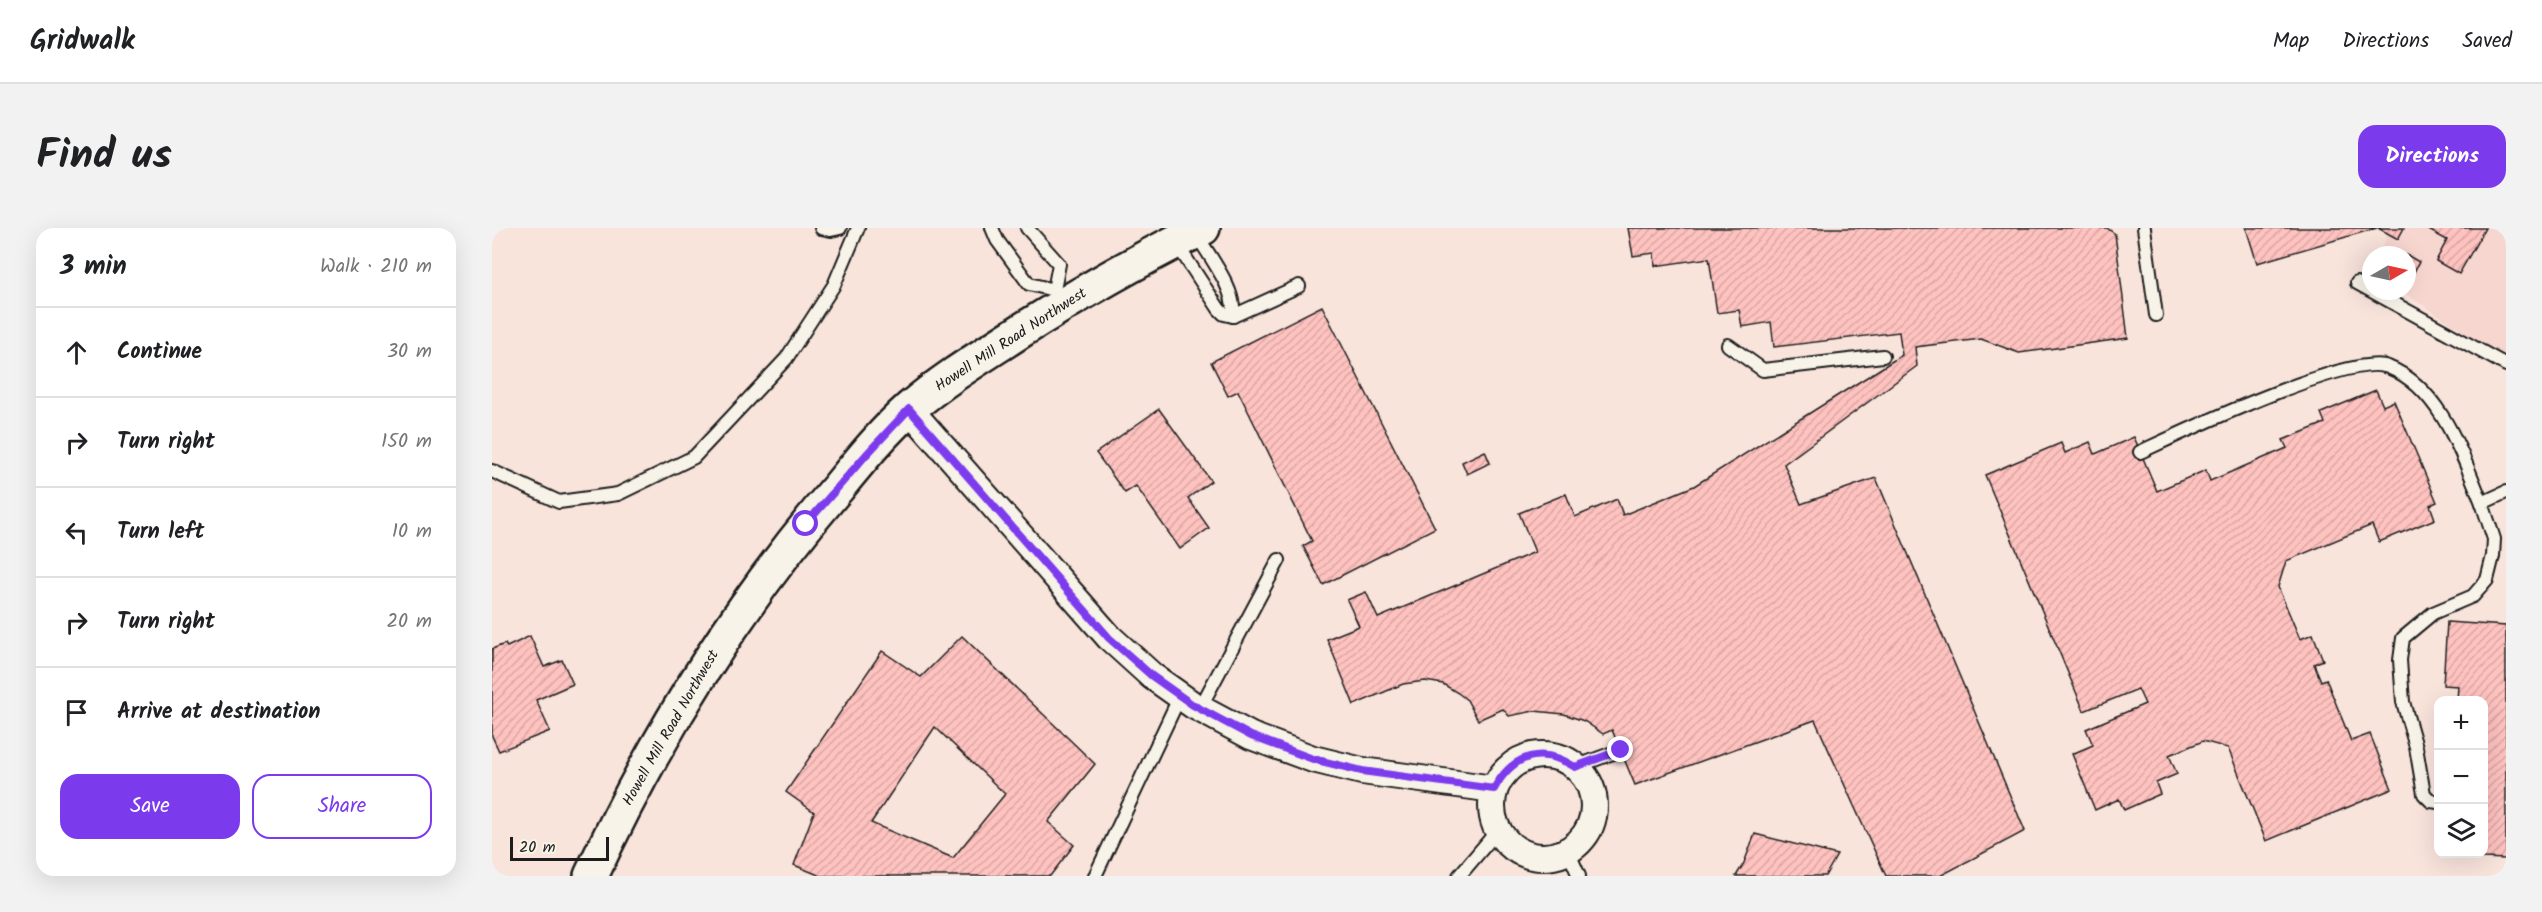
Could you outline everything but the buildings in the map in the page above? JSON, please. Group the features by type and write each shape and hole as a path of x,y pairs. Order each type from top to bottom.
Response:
{"main road":[{"name":"Howell Mill Road Northwest","path":"591,876 614,827 702,668 806,524 866,455 909,409 1058,297 1191,234"}],"street":[{"path":"909,409 1109,638 1152,676 1190,702 1251,736 1313,759 1362,771 1494,789"},
{"path":"1546,755 1562,758 1575,767 1592,795 1593,811 1590,826 1581,840 1568,851 1545,857 1521,852 1508,843 1498,830 1492,810 1494,789 1502,775 1514,764 1529,756 1546,755"}],"lane":[{"path":"821,228 831,231 840,228"},
{"path":"492,471 559,502 618,494 694,458 786,360 834,285 858,228"},
{"path":"992,228 997,240 1029,284 1058,297 1059,264 1027,228"},
{"path":"2144,228 2156,315"},
{"path":"1191,234 1230,292 1233,299 1233,316"},
{"path":"1191,234 1219,309 1224,314 1233,316 1299,286"},
{"path":"2357,283 2506,366"},
{"path":"1728,345 1763,370 1883,356"},
{"path":"2140,452 2241,406 2323,376 2363,366 2386,366 2408,378 2432,402 2457,444 2482,503 2494,539 2493,556 2487,580 2473,596 2433,613 2403,638 2400,660 2403,702 2416,747 2424,794 2434,801"},
{"path":"2482,503 2506,492"},
{"path":"1095,876 1190,702 1279,560"},
{"path":"1575,767 1621,750"},
{"path":"1459,876 1498,830"},
{"path":"1568,851 1579,876"}],"shaded area":[{"path":"2391,228 2506,228 2506,359 2415,300 2416,246 2382,246"}],"route":[{"path":"806,524 909,409 1109,638 1152,676 1193,705 1251,736 1313,759 1362,771 1494,789 1502,775 1514,764 1529,756 1546,755 1562,758 1575,767 1621,750"}]}
